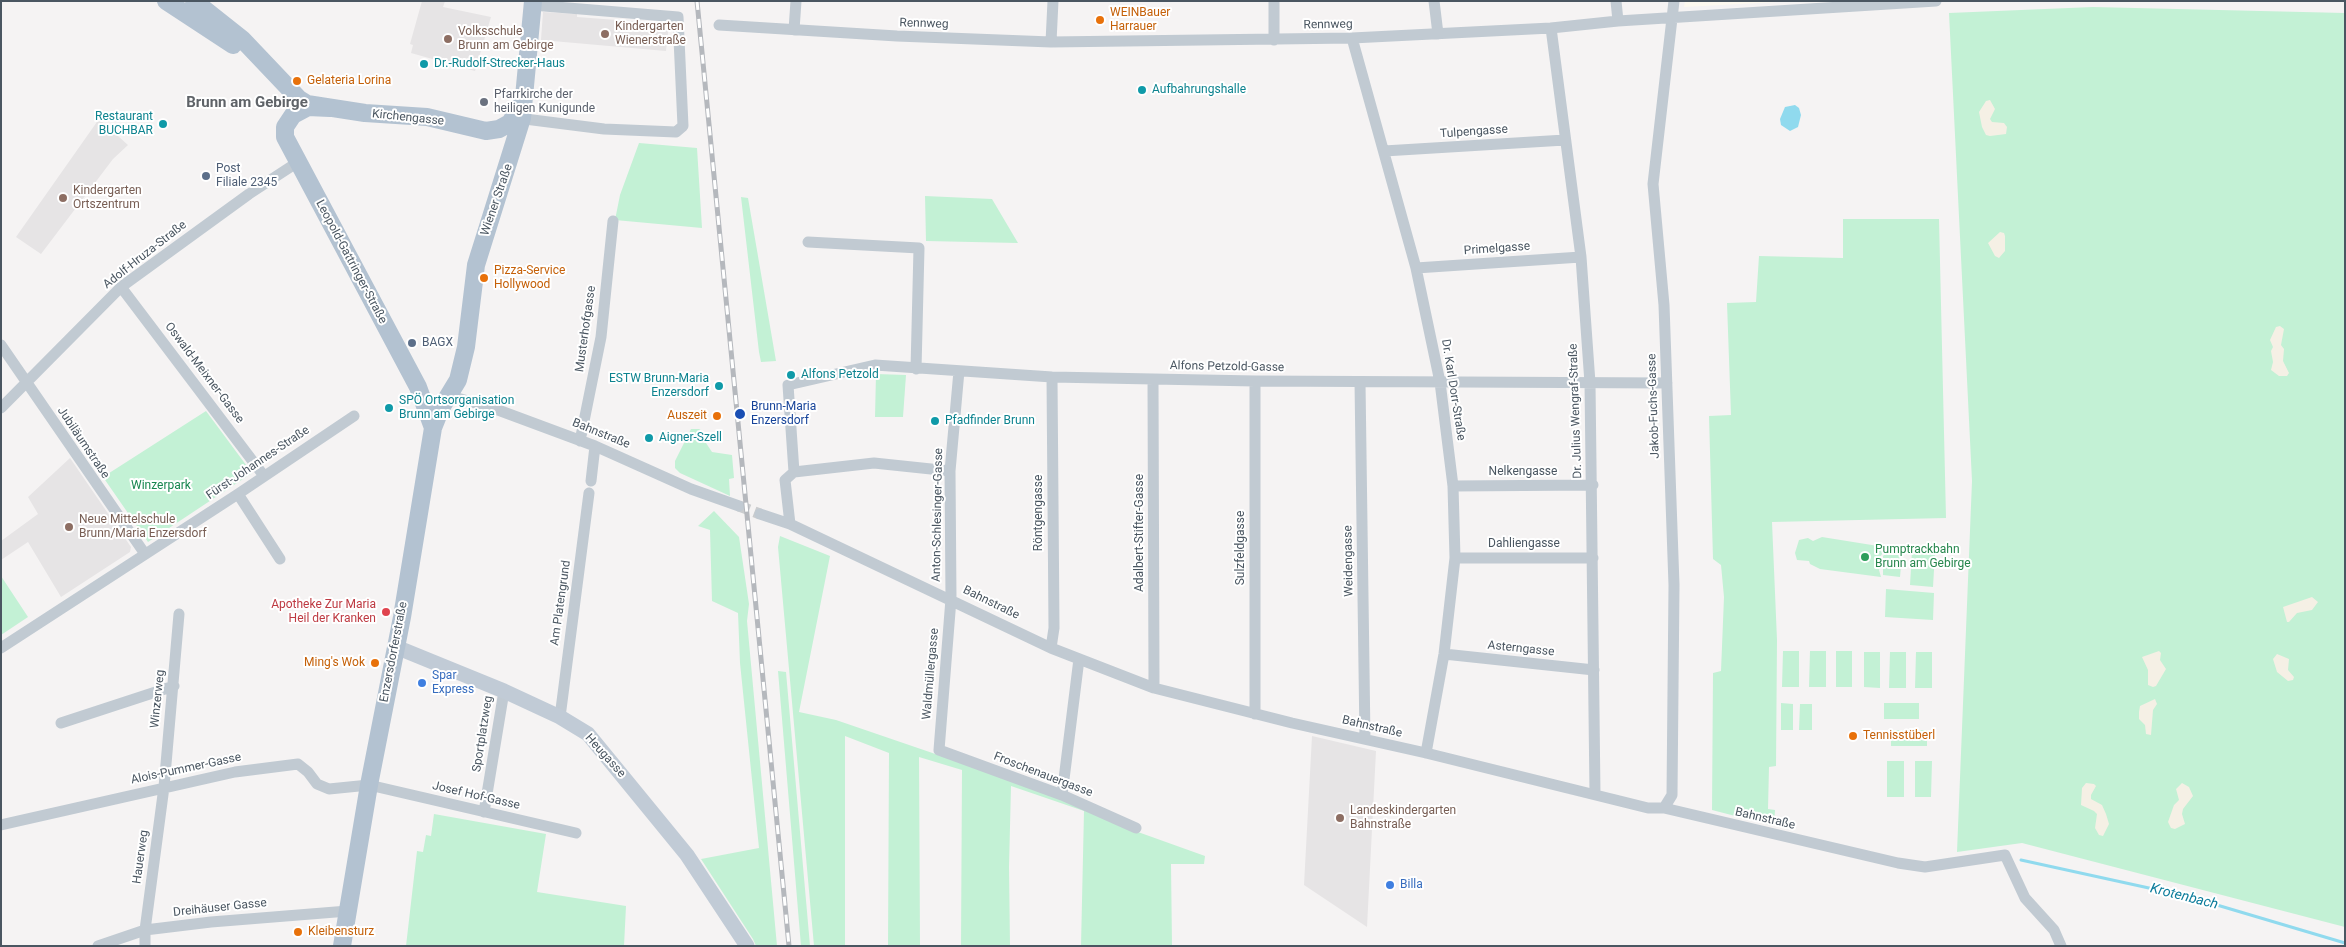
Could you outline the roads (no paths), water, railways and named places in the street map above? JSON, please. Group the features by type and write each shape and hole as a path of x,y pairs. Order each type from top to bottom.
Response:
{"main road":[{"path":"166,1 245,54 277,88 289,105 293,115 308,107 330,108"},
{"path":"194,1 242,39 299,99 307,104 330,108"},
{"path":"486,131 499,129 518,118 524,98 533,3"},
{"name":"Kirchengasse","path":"330,108 365,113 427,117 486,131 500,140 506,150 509,166"},
{"name":"Leopold-Gattringer-Straße","path":"293,115 285,128 284,137 418,387 433,428"},
{"name":"Wiener Straße","path":"450,396 458,380 466,348 476,265 509,166 518,118"},
{"path":"418,387 433,394 450,396"},
{"name":"Enzersdorferstraße","path":"342,946 368,785 396,647 433,428 441,408 450,396"}],"street":[{"path":"794,30 796,1"},
{"path":"1051,42 1053,1"},
{"path":"1274,1 1274,40"},
{"path":"1434,1 1438,34"},
{"path":"1616,1 1618,22"},
{"name":"Jakob-Fuchs-Gasse","path":"1664,808 1672,795 1674,585 1664,305 1653,184 1674,1"},
{"name":"Rennweg","path":"719,25 1051,42 1274,40 1552,28 1815,5 1936,1"},
{"path":"518,118 604,130 676,132 682,126 678,17 533,3"},
{"name":"Dr. Julius Wengraf-Straße","path":"1552,28 1581,257 1590,383 1593,486 1595,794"},
{"name":"Dr. Karl Dorr-Straße","path":"1352,38 1416,268 1440,382 1453,486 1455,558 1444,654 1426,753"},
{"name":"Tulpengasse","path":"1384,151 1565,140"},
{"name":"Adolf-Hruza-Straße","path":"1,408 121,287 249,194 298,162"},
{"name":"Musterhofgasse","path":"580,441 601,337 613,221"},
{"path":"808,242 920,248 916,369"},
{"name":"Primelgasse","path":"1416,268 1581,257"},
{"name":"Oswald-Meixner-Gasse","path":"121,287 264,476"},
{"name":"Jubiläumstraße","path":"1,345 144,554"},
{"name":"Alfons Petzold-Gasse","path":"794,472 788,385 874,365 1052,377 1255,382 1667,383"},
{"name":"Anton-Schlesinger-Gasse","path":"951,599 950,471 959,371"},
{"name":"Röntgengasse","path":"1051,648 1054,628 1052,377"},
{"name":"Adalbert-Stifter-Gasse","path":"1153,379 1154,688"},
{"name":"Sulzfeldgasse","path":"1255,382 1255,714"},
{"name":"Weidengasse","path":"1360,382 1365,739"},
{"name":"Bahnstraße","path":"450,396 490,407 595,446 691,489 739,506"},
{"name":"Fürst-Johannes-Straße","path":"1,648 354,416"},
{"path":"591,481 595,446"},
{"path":"790,524 785,480 794,472 874,463 950,471"},
{"name":"Nelkengasse","path":"1453,486 1593,486"},
{"name":"Am Platengrund","path":"560,716 589,493"},
{"path":"238,494 280,559"},
{"name":"Bahnstraße","path":"760,514 790,524 1051,648 1154,688 1648,808 1664,808 1770,835 1925,867 2004,855 2025,898 2054,930 2061,946"},
{"name":"Dahliengasse","path":"1455,558 1593,558"},
{"name":"Waldmüllergasse","path":"939,750 951,599"},
{"name":"Winzerweg","path":"164,787 179,614"},
{"name":"Heugasse","path":"396,647 560,716 588,734 687,855 747,946"},
{"name":"Asterngasse","path":"1444,654 1594,670"},
{"path":"1062,795 1079,659"},
{"path":"61,723 174,686"},
{"name":"Sportplatzweg","path":"484,812 504,691"},
{"name":"Froschenauergasse","path":"939,750 1062,795 1136,828"},
{"name":"Alois-Pummer-Gasse","path":"1,825 235,772 298,764 308,772 317,784 329,789 368,785"},
{"name":"Josef Hof-Gasse","path":"368,785 576,833"},
{"name":"Hauerweg","path":"145,946 145,930 164,787"},
{"name":"Dreihäuser Gasse","path":"98,946 145,930 211,922 348,911"}],"water":[{"path":"1795,105 1799,108 1801,115 1798,127 1790,131 1781,125 1780,119 1785,107"}],"waterway":[{"name":"Krotenbach","path":"2021,860 2190,897 2345,943"}],"tunnel":[{"path":"739,506 760,514"}],"railway":[{"path":"697,1 789,946"}],"place":[{"name":"WEINBauer Harrauer","path":"1100,20"},
{"name":"Kindergarten Wienerstraße","path":"605,34"},
{"name":"Volksschule Brunn am Gebirge","path":"448,39"},
{"name":"Dr.-Rudolf-Strecker-Haus","path":"424,64"},
{"name":"Gelateria Lorina","path":"297,81"},
{"name":"Aufbahrungshalle","path":"1142,90"},
{"name":"Pfarrkirche der heiligen Kunigunde","path":"484,102"},
{"name":"Restaurant BUCHBAR","path":"163,124"},
{"name":"Post Filiale 2345","path":"206,176"},
{"name":"Kindergarten Ortszentrum","path":"63,198"},
{"name":"Pizza-Service Hollywood","path":"484,278"},
{"name":"BAGX","path":"412,343"},
{"name":"Alfons Petzold","path":"791,375"},
{"name":"ESTW Brunn-Maria Enzersdorf","path":"719,386"},
{"name":"SPÖ Ortsorganisation Brunn am Gebirge","path":"389,408"},
{"name":"Brunn-Maria Enzersdorf","path":"740,414"},
{"name":"Auszeit","path":"717,416"},
{"name":"Pfadfinder Brunn","path":"935,421"},
{"name":"Aigner-Szell","path":"649,438"},
{"name":"Neue Mittelschule Brunn/Maria Enzersdorf","path":"69,527"},
{"name":"Pumptrackbahn Brunn am Gebirge","path":"1865,557"},
{"name":"Apotheke Zur Maria Heil der Kranken","path":"386,612"},
{"name":"Ming's Wok","path":"375,663"},
{"name":"Spar Express","path":"422,683"},
{"name":"Tennisstüberl","path":"1853,736"},
{"name":"Landeskindergarten Bahnstraße","path":"1340,818"},
{"name":"Billa","path":"1390,885"},
{"name":"Kleibensturz","path":"298,932"}],"district":[{"name":"Brunn am Gebirge","path":"247,103"}],"park label":[{"name":"Winzerpark","path":"161,486"}]}
